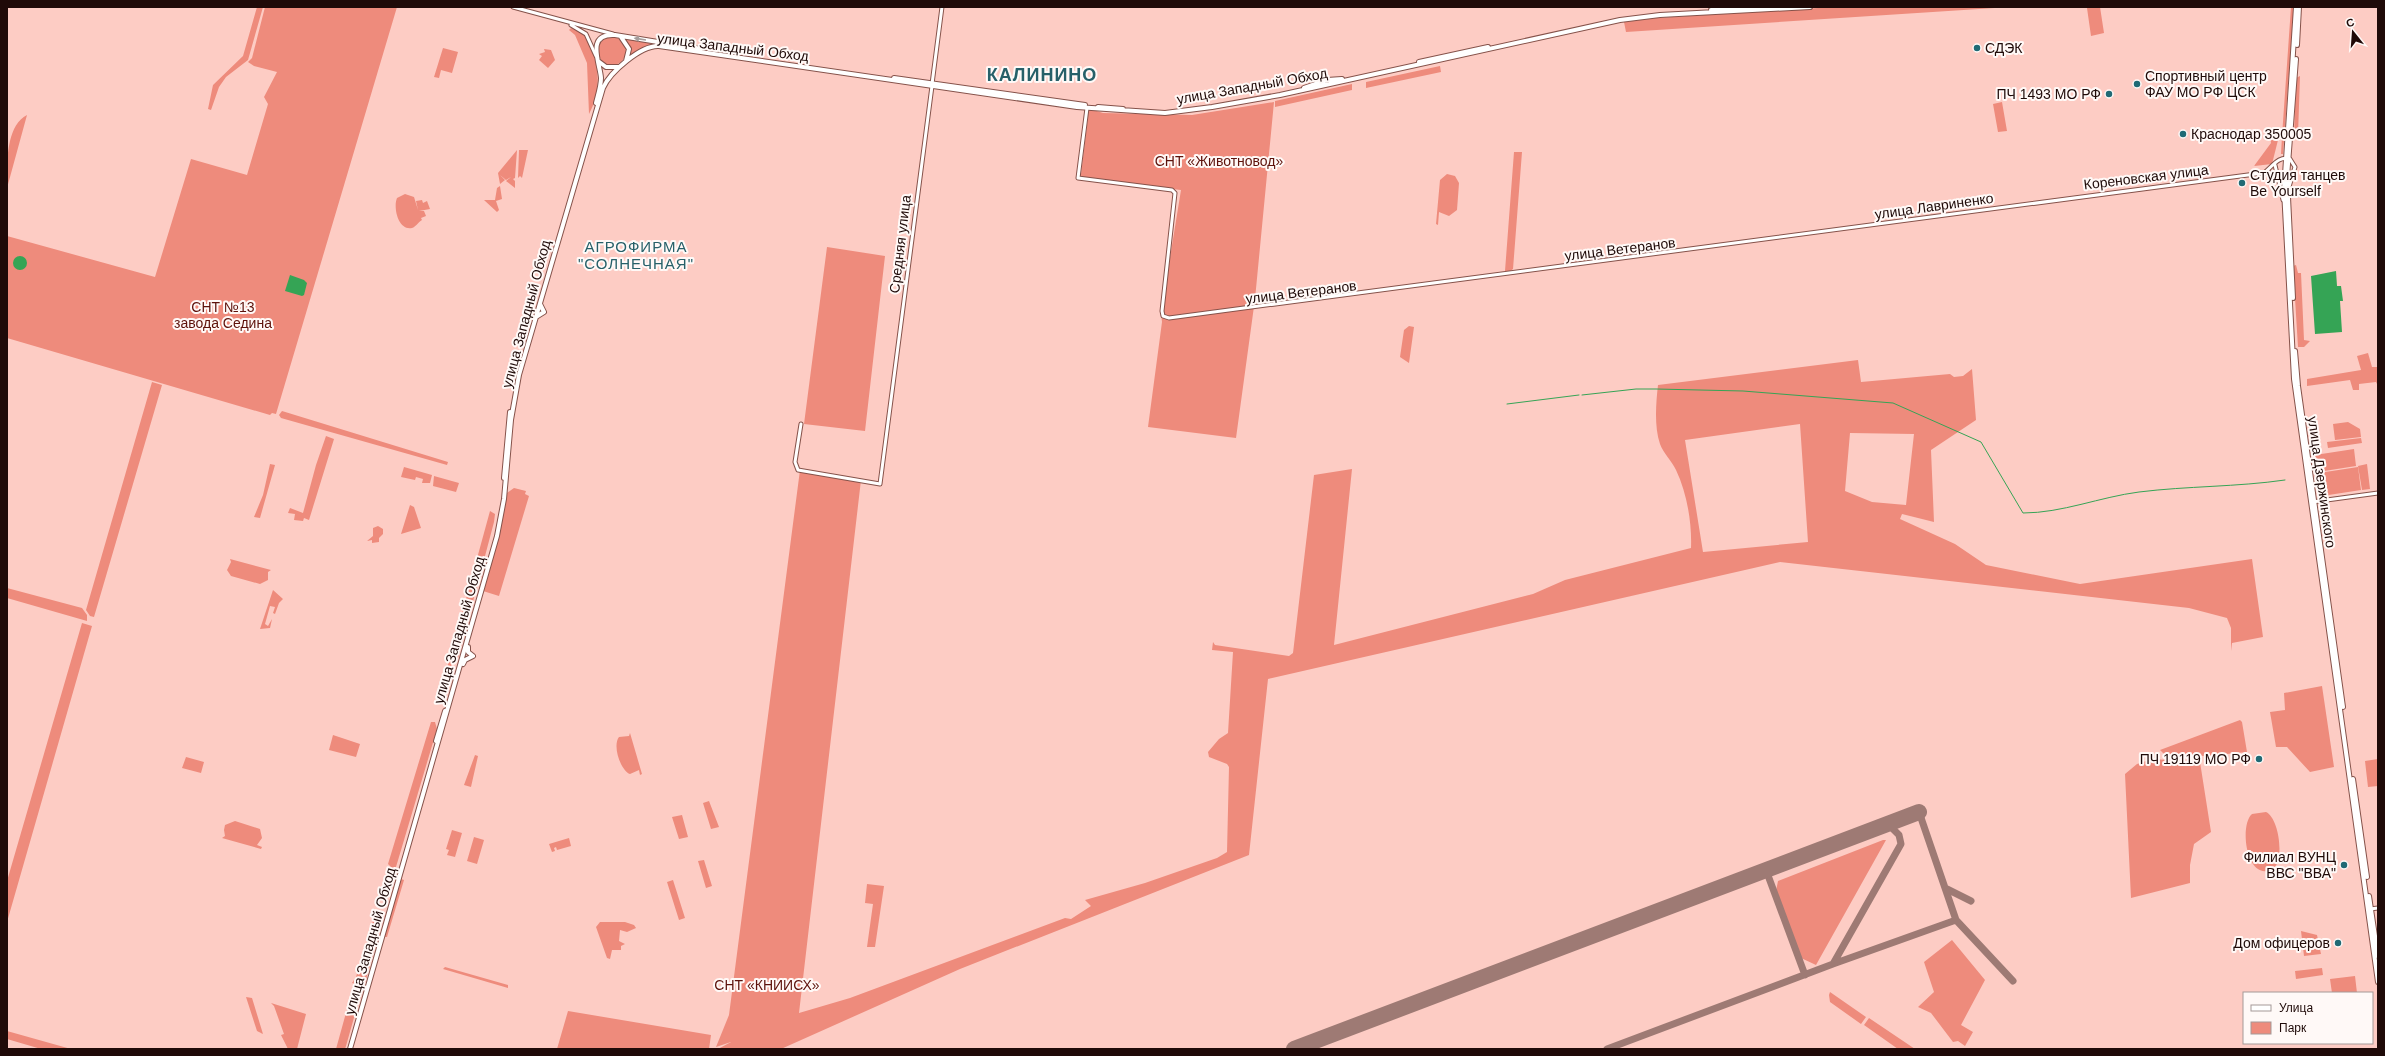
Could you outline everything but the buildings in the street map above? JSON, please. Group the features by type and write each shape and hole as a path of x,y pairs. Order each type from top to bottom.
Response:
{"main road":[{"name":"улица Западный Обход","path":"615,35 924,82 932,85 1087,107 1146,110 1185,109 1241,101 1625,17 1673,12 1759,7"},
{"name":"улица Западный Обход","path":"349,1049 456,682 501,520 514,401 540,301 601,96 608,80 622,65 644,49 655,46 1087,107 1155,112 1185,111 1268,97 1580,28 1649,16 1810,7"},
{"name":"улица Дзержинского","path":"2297,7 2285,208 2294,378 2378,956"},
{"path":"615,35 606,36 598,41 596,57 600,64 609,68 622,65 628,56 629,49 627,43 620,36"},
{"name":"улица Западный Обход","path":"349,1049 495,536 502,497 508,420 517,374 598,92 601,78 596,57"},
{"name":"улица Дзержинского","path":"2286,177 2288,190 2297,378 2312,502"},
{"path":"535,319 544,312 540,301"},
{"path":"456,682 463,663 473,656 467,649 474,617"},
{"name":"улица Дзержинского","path":"2370,909 2378,982"}],"street":[{"path":"513,7 615,35"},
{"name":"Средняя улица","path":"801,424 795,462 798,470 880,484 942,7"},
{"path":"560,21 584,32 596,57"},
{"path":"924,82 933,77 940,85"},
{"name":"улица Ветеранов","path":"1087,107 1078,178 1172,190 1175,193 1163,316 1169,318 1840,231"},
{"path":"2275,165 2279,160 2287,158 2294,164 2288,190"},
{"name":"Кореновская улица","path":"2263,173 2275,165"},
{"name":"улица Дзержинского","path":"2275,165 2285,208"},
{"name":"Кореновская улица","path":"2032,203 2263,173 2278,174 2286,177"},
{"path":"2286,177 2292,174"},
{"name":"улица Лавриненко","path":"1840,231 2032,203"},
{"path":"2312,502 2378,493"},
{"path":"2370,909 2378,908"}],"green space":[{"path":"257,7 263,7 248,60 226,77 219,87 211,110 208,109 213,85 243,56"},
{"name":"СНТ №13 завода Седина","path":"265,7 397,7 276,414 272,413 270,415 7,338 7,236 155,277 191,159 247,175 268,104 264,97 277,72 254,66 248,62 252,58"},
{"path":"1834,7 2010,7 1626,32 1624,22 1656,18"},
{"path":"2100,7 2104,33 2091,36 2087,8"},
{"path":"2291,7 2294,7 2283,154 2281,154 2282,136"},
{"path":"571,28 585,35 594,54 598,74 598,84 589,114 587,63 575,35 569,30"},
{"path":"612,37 618,38 622,41 625,45 625,57 622,61 618,64 612,65 606,64 602,61 599,57 598,51 599,45 602,41 606,38"},
{"path":"624,38 653,44 643,47 629,58 630,47"},
{"path":"443,48 458,52 452,73 441,70 439,78 434,77"},
{"path":"544,49 551,50 555,60 548,68 539,60 542,56 539,54 545,52"},
{"path":"1440,66 1441,72 1366,88 1366,82"},
{"path":"2300,76 2298,135 2294,136 2296,78"},
{"path":"1352,84 1352,90 1275,107 1275,101"},
{"name":"СНТ «Животновод»","path":"1274,102 1255,299 1236,438 1148,427 1162,322 1161,313 1181,190 1078,178 1081,174 1088,117 1087,108 1103,113 1192,115"},
{"path":"2002,102 2007,131 1998,132 1993,104"},
{"path":"27,115 7,188 7,169 11,137 20,120"},
{"path":"2276,136 2278,140 2272,164 2254,166 2271,143 2270,137"},
{"path":"517,150 515,178 513,179 515,181 515,188 506,181 511,177 506,180 500,175 505,180 500,184 498,173"},
{"path":"519,150 528,150 522,178 520,176 518,178"},
{"path":"1514,152 1522,152 1513,269 1507,274 1505,271"},
{"path":"1447,174 1455,176 1459,183 1457,210 1449,216 1439,212 1438,225 1436,224 1440,180"},
{"path":"500,186 502,199 496,201 499,210 497,212 484,200 495,200 497,188"},
{"path":"405,194 414,197 418,210 416,201 422,200 423,203 427,201 430,209 419,211 424,211 426,216 421,218 422,220 412,228 403,226 396,212 397,198"},
{"path":"827,247 885,256 865,431 804,424"},
{"path":"2296,265 2298,273 2301,273 2304,340 2310,341 2304,347 2298,347 2293,266"},
{"path":"1409,326 1414,327 1409,363 1400,357 1404,330"},
{"path":"2368,353 2372,367 2378,367 2378,386 2376,382 2359,384 2359,390 2353,390 2350,380 2307,386 2307,379 2361,370 2357,356"},
{"name":"СНТ «КНИИСХ»","path":"1858,360 1861,382 1950,374 1954,377 1963,376 1972,369 1976,420 1931,450 1934,522 1902,514 1900,519 1955,544 1986,565 2080,584 2252,559 2263,637 2232,643 2231,651 2231,628 2227,618 2189,608 1780,562 1268,679 1249,855 960,969 781,1049 718,1049 731,1042 716,1047 729,1015 800,470 861,480 799,1013 850,998 1065,918 1071,919 1091,906 1085,900 1145,883 1217,858 1227,852 1229,767 1227,764 1209,757 1208,752 1219,739 1228,733 1233,652 1212,650 1213,642 1215,645 1289,656 1293,653 1314,475 1352,469 1334,645 1533,594 1565,580 1691,548 1690,518 1686,498 1676,470 1661,447 1658,437 1656,414 1658,385","holes":["1800,424 1808,542 1703,552 1685,440","1850,433 1914,434 1906,505 1872,502 1845,491"]},
{"path":"152,382 162,385 94,617 90,616 86,610"},
{"path":"282,411 448,462 447,465 281,418 279,415"},
{"path":"2348,422 2360,429 2361,437 2335,440 2333,424"},
{"path":"326,436 334,439 309,520 304,518 303,521 294,520 295,514 288,513 290,508 303,513 316,465"},
{"path":"2361,438 2362,443 2328,448 2327,442"},
{"path":"2354,449 2356,466 2318,472 2315,455"},
{"path":"270,464 275,465 260,518 254,517 263,495"},
{"path":"2367,464 2370,489 2362,490 2358,466"},
{"path":"404,467 432,475 430,483 422,483 423,479 416,477 415,480 401,477"},
{"path":"2358,467 2361,490 2322,496 2319,473"},
{"path":"434,476 459,483 456,492 433,486"},
{"path":"514,488 526,491 525,494 529,496 499,596 483,591 507,493"},
{"path":"410,505 414,507 421,528 401,534"},
{"path":"490,511 495,514 494,522 457,662 447,668"},
{"path":"378,526 383,529 383,534 379,538 379,542 372,543 372,540 367,541 373,536 373,528"},
{"path":"230,559 271,570 268,572 268,580 260,584 231,576 227,570 231,562"},
{"path":"7,588 82,608 87,615 87,621 7,598"},
{"path":"273,590 283,599 279,603 275,614 273,613 275,607 270,606 265,624 268,626 272,619 270,628 260,629"},
{"path":"82,623 92,626 7,922 7,881"},
{"path":"2322,686 2334,767 2310,772 2287,747 2276,747 2270,712 2285,710 2284,693"},
{"path":"2240,720 2242,722 2247,752 2206,756 2164,754 2160,750"},
{"path":"431,722 435,722 437,729 396,867 392,868 388,864"},
{"path":"630,733 642,774 640,775 639,770 630,774 627,772 618,758 616,746 617,741 619,737 629,736"},
{"path":"333,735 360,744 356,757 329,750"},
{"path":"475,755 478,756 471,787 464,785"},
{"path":"186,757 204,762 201,773 182,768"},
{"path":"2152,759 2200,762 2211,832 2194,844 2190,865 2190,883 2131,898 2125,774 2137,764"},
{"path":"2378,759 2378,786 2368,787 2365,761"},
{"path":"709,801 719,827 711,829 703,803"},
{"path":"2266,812 2271,816 2277,830 2279,839 2279,857 2277,864 2273,869 2264,871 2256,868 2251,861 2246,840 2246,829 2248,820 2252,814"},
{"path":"682,815 688,837 679,839 672,817"},
{"path":"235,821 260,829 262,838 257,845 262,847 261,849 222,838 225,836 225,825"},
{"path":"452,830 462,833 455,857 447,855 449,850 446,849"},
{"path":"474,837 484,840 477,864 467,861"},
{"path":"569,838 571,846 557,850 556,847 554,848 555,851 552,852 549,844"},
{"path":"1886,840 1816,965 1801,958 1776,891 1778,881"},
{"path":"704,860 712,886 706,888 698,861"},
{"path":"401,879 404,880 387,937 384,937"},
{"path":"673,880 685,918 679,920 667,882"},
{"path":"867,884 884,886 875,947 867,947 873,904 865,903"},
{"path":"373,921 379,925 380,930 361,997 355,1001 356,997 359,998 362,986 352,983 354,980 359,980 356,977"},
{"path":"600,922 625,922 634,925 636,928 627,932 620,930 619,941 625,944 621,946 621,950 612,950 610,959 607,958 596,927"},
{"path":"2301,931 2317,935 2321,954 2304,956"},
{"path":"1952,940 1985,980 1961,1025 1973,1032 1965,1046 1958,1041 1953,1042 1931,1013 1918,1007 1934,992 1924,962"},
{"path":"445,967 508,985 508,988 443,969"},
{"path":"2322,968 2323,975 2296,979 2295,971"},
{"path":"2355,976 2357,992 2332,992 2330,979"},
{"path":"1830,992 1866,1017 1861,1024 1830,1002"},
{"path":"246,997 252,998 263,1034 257,1031"},
{"path":"349,1002 357,1007 345,1049 336,1049"},
{"path":"271,1003 306,1014 297,1049 288,1049 281,1035 284,1034 274,1006"},
{"path":"568,1011 711,1035 709,1049 557,1049"},
{"path":"1869,1018 1915,1049 1898,1049 1864,1025"},
{"path":"7,1031 71,1049 41,1049 7,1039"}],"shaded area":[{"path":"17,256 23,256 27,260 27,266 23,270 17,270 13,266 13,260"},
{"path":"2336,271 2337,286 2341,286 2343,301 2340,301 2342,332 2315,334 2311,276"},
{"path":"290,275 304,280 307,283 304,295 302,296 285,291"}],"waterway":[{"path":"1582,395 1636,389 1743,391 1893,403 1981,442 2023,513 2067,508 2110,497 2139,492 2285,480"},
{"path":"1507,404 1579,395"}],"taxiway":[{"path":"1919,812 1956,920"},
{"path":"1607,1049 1833,964 1901,844 1899,835 1888,824"},
{"path":"1766,870 1805,975"},
{"path":"1947,889 1971,901"},
{"path":"1833,964 1956,920 2013,981"}],"runway":[{"path":"1294,1049 1919,812"}],"place":[{"name":"СДЭК","path":"1977,48"},
{"name":"Спортивный центр ФАУ МО РФ ЦСК","path":"2137,84"},
{"name":"ПЧ 1493 МО РФ","path":"2109,94"},
{"name":"Краснодар 350005","path":"2183,134"},
{"name":"Студия танцев Be Yourself","path":"2242,183"},
{"name":"ПЧ 19119 МО РФ","path":"2259,759"},
{"name":"Филиал ВУНЦ ВВС \"ВВА\"","path":"2344,865"},
{"name":"Дом офицеров","path":"2338,943"}],"district":[{"name":"КАЛИНИНО","path":"1042,75"},
{"name":"АГРОФИРМА \"СОЛНЕЧНАЯ\"","path":"636,256"}]}
